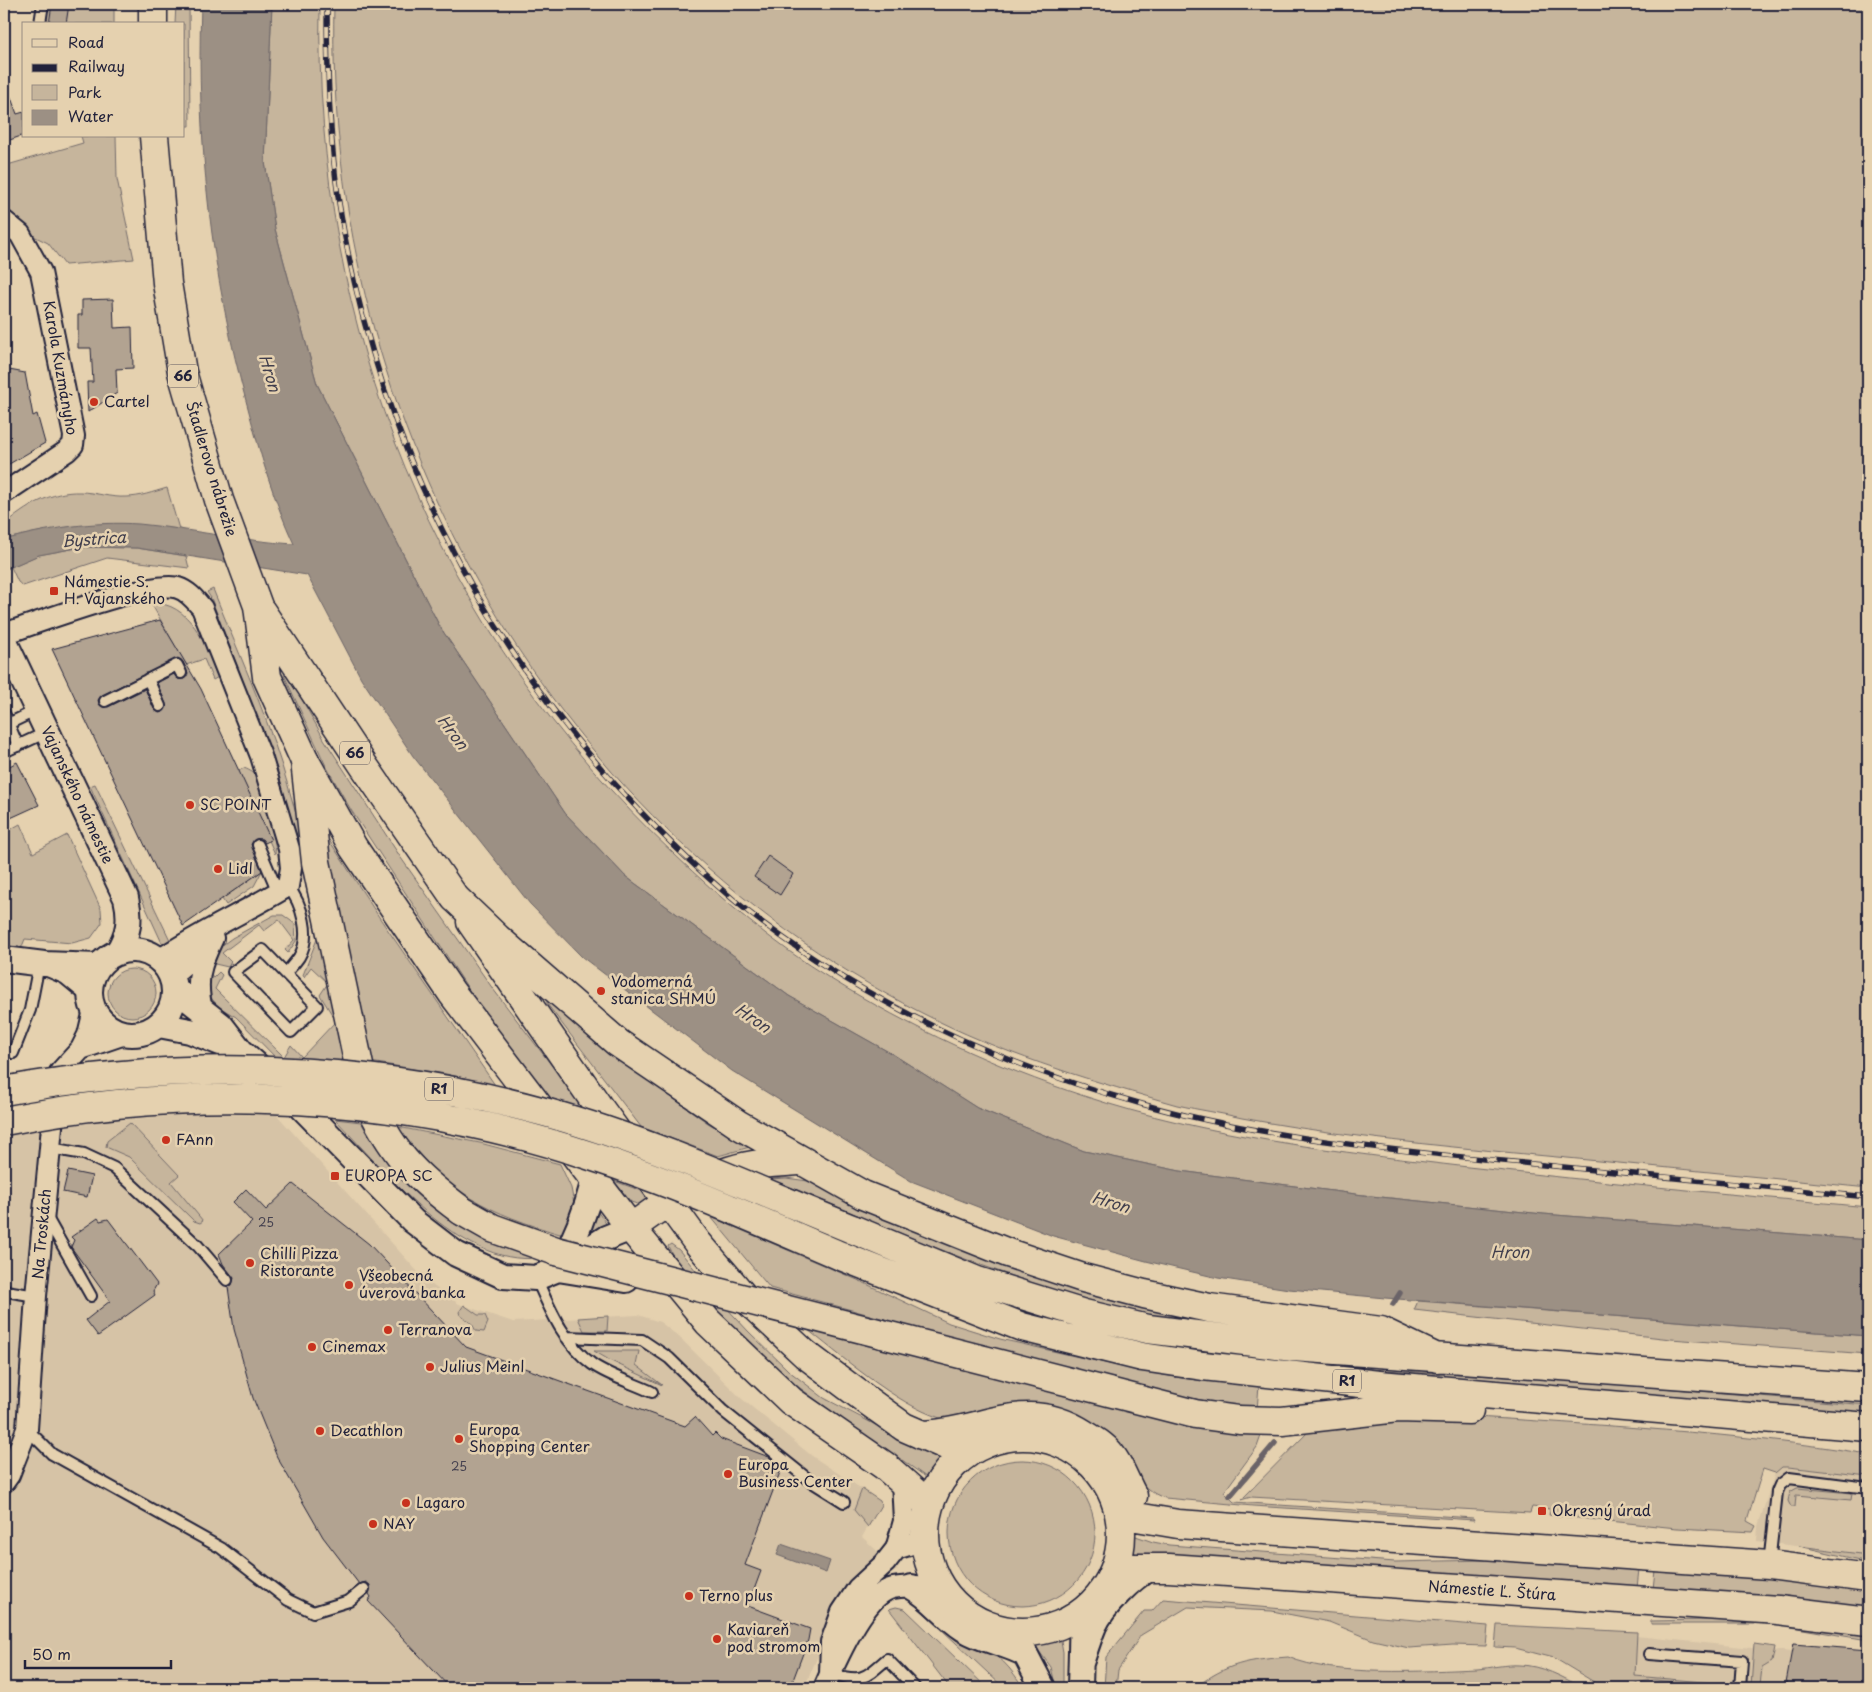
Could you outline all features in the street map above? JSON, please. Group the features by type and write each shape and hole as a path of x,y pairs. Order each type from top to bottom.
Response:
{"main road":[{"path":"153,4 153,22"},
{"name":"Štadlerovo nábrežie","path":"154,138 167,284 182,372 219,500 258,606 267,677 305,761"},
{"name":"66","path":"258,606 364,766 455,898"},
{"path":"305,761 353,847 446,986 497,1056 680,1288 732,1346 791,1401 885,1466 929,1505"},
{"path":"305,761 316,862 365,1094 379,1126 401,1159 430,1187 462,1211 500,1232 556,1251 1195,1414 1239,1420 1282,1421 1398,1408 1454,1408 1868,1442"},
{"path":"455,898 497,938 618,1043 739,1125 863,1195 1008,1253 1084,1278 1144,1294 1209,1308 1381,1331 1437,1358"},
{"path":"455,898 598,1106 697,1242 743,1296 798,1348 865,1399 920,1435 966,1454"},
{"name":"R1","path":"4,1091 135,1073 238,1070 291,1072 394,1081 499,1101 599,1129 696,1164 977,1282 1084,1314 1148,1329 1293,1347 1868,1388"},
{"name":"R1","path":"4,1121 36,1114 137,1102 240,1098 340,1103 444,1118 590,1156 683,1189 842,1256 1022,1327 1142,1356 1203,1366 1379,1385 1868,1427"},
{"path":"631,1228 669,1201 724,1172 751,1165 799,1160"},
{"path":"920,1435 941,1434 1019,1416 1033,1415 1058,1421 1080,1430 1111,1454 1137,1502 1160,1521"},
{"path":"1014,1436 1033,1436 1062,1444 1079,1453 1100,1473 1111,1490 1119,1514 1120,1546 1115,1568 1104,1590 1082,1613 1020,1643 972,1618 955,1605 940,1586 932,1568 925,1540 929,1505 942,1480 966,1454 995,1440 1014,1436"},
{"path":"1119,1514 1160,1521 1769,1565 1868,1578"},
{"name":"Námestie Ľ. Štúra","path":"1115,1568 1151,1568 1778,1610 1868,1621"}],"street":[{"name":"Karola Kuzmányho","path":"4,221 20,234 41,272 74,436 73,444 68,451 4,493"},
{"path":"4,634 99,602 164,586 178,588 191,596 202,608 261,756 289,849 291,868 283,889 219,931 199,953 168,975"},
{"name":"Vajanského námestie","path":"4,640 126,898 129,912 129,927 126,938 108,959"},
{"path":"202,1010 197,990 198,975 219,931"},
{"path":"4,959 42,964 108,959 139,951 168,975 202,1010 221,1025 241,1051 283,1088 413,1221 456,1254 503,1276 536,1278 558,1269 606,1238 631,1228"},
{"path":"92,1001 92,980 108,959"},
{"path":"42,964 67,974 92,1001 102,1021 112,1029 125,1034 149,1031 159,1025 168,1014 173,1002 168,975"},
{"name":"Na Troskách","path":"4,1482 9,1475 27,1429 36,1296 55,1094 60,1072 81,1049 88,1035 92,1001"},
{"path":"159,1025 190,1031 241,1051"},
{"name":"Na Troskách","path":"81,1049 125,1034"},
{"path":"558,1269 575,1241 586,1212 594,1180"},
{"path":"558,1269 680,1288"},
{"path":"827,1681 831,1642 842,1612 858,1588 885,1563 896,1549 904,1521 902,1481"},
{"path":"896,1549 925,1540"},
{"path":"1081,1663 1095,1624 1121,1593 1140,1574 1151,1568"},
{"path":"827,1681 859,1619 876,1597 892,1588 940,1586"},
{"path":"912,1587 926,1595 944,1614 964,1629 991,1642 1010,1646 1020,1643 1043,1688"},
{"path":"1080,1688 1082,1613"}],"lane":[{"path":"40,22 43,4"},
{"path":"106,701 177,665 180,673"},
{"path":"148,679 160,706"},
{"path":"8,724 37,710"},
{"path":"4,713 18,746"},
{"path":"4,752 47,732"},
{"path":"258,845 283,889 297,898 306,932 300,956 286,972"},
{"path":"263,950 286,972 317,1006 291,1032 234,972 263,950"},
{"path":"13,1053 30,1010 42,964"},
{"path":"50,1148 84,1154 114,1168 198,1246 227,1280"},
{"path":"44,1213 90,1296"},
{"path":"536,1278 553,1316 566,1337 593,1364 652,1392"},
{"path":"4,1288 6,1291 36,1296"},
{"path":"566,1337 642,1340 669,1358 723,1411 809,1480 844,1502"},
{"path":"27,1429 52,1454 221,1548 262,1582 296,1604 313,1612 349,1601 364,1589"},
{"path":"1769,1565 1777,1492 1785,1480 1789,1478 1868,1488"},
{"path":"1649,1654 1742,1661 1740,1688"},
{"path":"827,1681 864,1678 887,1659 915,1688"}],"shaded area":[{"path":"194,1114 277,1115 425,1280 459,1304 513,1322 638,1315 660,1322 679,1337 742,1399 812,1456 880,1501 881,1505 862,1537 898,1570 859,1584 833,1621 804,1688 4,1688 4,1135 70,1124"},
{"path":"1782,1467 1868,1476 1868,1555 1757,1541 1758,1526 1775,1473"},
{"path":"1626,1635 1868,1660 1868,1688 1617,1688"}],"green space":[{"path":"39,4 114,4 114,22 44,22"},
{"path":"176,4 189,4 190,126 186,126 185,120 185,22 175,22"},
{"path":"272,4 320,4 323,125 339,243 366,357 405,467 456,573 517,673 590,767 674,854 730,905 769,936 831,979 861,997 954,1045 1051,1085 1131,1110 1226,1133 1323,1149 1568,1178 1868,1207 1868,1240 1543,1214 1371,1196 1180,1171 1084,1151 977,1108 894,1055 789,996 625,876 565,813 440,627 317,384 275,229 265,162"},
{"path":"334,4 1868,4 1868,1188 1332,1133 1177,1105 1026,1058 967,1034 938,1021 801,941 680,843 576,728 488,601 419,462 370,315 341,161"},
{"path":"82,138 116,138 117,179 134,259 65,265 48,243 11,225 4,207 4,166 83,143"},
{"path":"167,488 179,529 113,525 91,526 47,531 4,540 4,525 30,506 49,497 69,492 80,492 114,497 131,497"},
{"path":"82,547 137,548 186,556 189,568 107,558 23,586 18,582 11,567 38,555"},
{"path":"213,589 266,721 293,803 320,916 349,1069 280,1062 236,1017 219,1007 212,999 207,986 208,972 213,978 219,972 222,975 215,989 284,1057 291,1045 302,1057 336,1021 320,995 328,983 311,967 304,977 303,975 317,939 292,822 277,769 211,598 207,592"},
{"path":"151,603 165,605 177,610 186,617 209,651 220,676 213,680 204,659 186,665"},
{"path":"286,671 324,739 401,858 493,989 586,1110 549,1098 477,1002 351,810 326,766 284,675"},
{"path":"244,768 253,772 259,780 273,829 275,854 238,771"},
{"path":"95,784 171,942 162,943 90,786"},
{"path":"20,824 33,853 67,835 101,909 102,923 91,938 72,943 25,939 21,949 4,946 4,833"},
{"path":"329,840 381,920 495,1085 446,1074 370,1062 347,956 326,841"},
{"path":"262,871 254,886 226,905 222,899"},
{"path":"274,915 283,915 295,924 296,941 288,953 285,950 294,940 279,920 264,931 259,925 222,953 231,962 228,967 215,964 213,961 221,946"},
{"path":"127,969 137,969 149,976 156,988 156,998 149,1010 137,1017 127,1017 119,1013 112,1006 108,998 108,988 112,980 119,973"},
{"path":"547,1000 605,1050 708,1123 750,1147 718,1156 641,1127 547,1004"},
{"path":"335,1119 361,1122 395,1173 434,1209 481,1236 538,1258 508,1257 479,1247 452,1231 425,1211 400,1188"},
{"path":"130,1123 179,1175 171,1182 203,1221 200,1223 194,1221 129,1157 106,1147 107,1141"},
{"path":"398,1127 480,1143 560,1164 571,1188 575,1209 563,1235 513,1218 470,1198 433,1169"},
{"path":"786,1178 808,1181 839,1196 1235,1326 1174,1319 1114,1307 997,1271 770,1179"},
{"path":"614,1181 648,1193 649,1199 643,1206 631,1202"},
{"path":"594,1207 608,1226 587,1237"},
{"path":"711,1217 860,1281 949,1323 1000,1339 1136,1370 1187,1379 1259,1385 1257,1410 1184,1397 895,1324 885,1319 770,1288"},
{"path":"671,1244 679,1250 723,1304 748,1331 789,1371 824,1398 910,1443 951,1453 938,1466 930,1480 784,1376 739,1336 704,1296 672,1254 668,1246"},
{"path":"1418,1301 1868,1336 1868,1354 1671,1339 1414,1310"},
{"path":"464,1305 478,1315 485,1315 488,1322 484,1332 476,1331 472,1324 460,1315 459,1312"},
{"path":"608,1316 607,1331 584,1331 578,1318"},
{"path":"803,1326 1262,1433 1257,1447 1224,1492 1234,1502 1473,1518 1474,1520 1253,1506 1165,1498 1146,1488 1138,1480 1104,1436 940,1418 905,1402 869,1378"},
{"path":"594,1351 639,1351 636,1365 662,1385 611,1361"},
{"path":"1366,1369 1564,1380 1868,1405 1868,1414"},
{"path":"1461,1416 1665,1430 1818,1446 1868,1454 1868,1476 1788,1467 1782,1467 1775,1473 1763,1469 1747,1521 1756,1526 1753,1532 1677,1528 1549,1515 1550,1509 1532,1507 1530,1513 1251,1497 1241,1500 1312,1428"},
{"path":"1022,1460 1050,1466 1074,1481 1089,1505 1095,1533 1089,1561 1074,1585 1050,1600 1022,1606 994,1600 970,1585 955,1561 949,1533 955,1505 970,1481 994,1466"},
{"path":"1797,1488 1852,1493 1851,1500 1796,1495 1795,1507 1791,1507 1788,1501 1790,1492"},
{"path":"862,1489 880,1501 881,1505 868,1527 854,1510"},
{"path":"1130,1534 1169,1545 1395,1562 1485,1560 1639,1569 1637,1588 1156,1554 1128,1561"},
{"path":"1799,1546 1868,1555 1868,1562"},
{"path":"1655,1570 1825,1583 1868,1592 1868,1610 1653,1589"},
{"path":"909,1599 922,1605 991,1651 1014,1674 1023,1688 1004,1688"},
{"path":"1163,1599 1488,1626 1486,1646 1453,1645 1409,1648 1373,1640 1329,1622 1272,1611 1188,1607 1141,1635 1118,1670 1116,1688 1104,1688 1106,1657 1144,1611 1152,1611"},
{"path":"896,1607 905,1609 987,1688 950,1688 889,1609"},
{"path":"1651,1621 1756,1621 1755,1624 1651,1624"},
{"path":"1497,1625 1637,1632 1635,1676 1737,1685 1734,1688 1655,1680 1640,1682 1631,1688 1604,1688 1554,1658 1515,1648 1495,1647"},
{"path":"1791,1627 1868,1635 1868,1640"},
{"path":"1060,1635 1063,1652 1063,1688 1056,1688 1051,1667 1032,1642"},
{"path":"1754,1644 1775,1647 1772,1662 1762,1668 1760,1685 1757,1688 1751,1686"},
{"path":"1288,1657 1330,1668 1381,1671 1456,1670 1509,1665 1527,1666 1552,1672 1582,1688 1195,1688 1217,1673 1239,1664"}],"water":[{"path":"201,4 272,4 265,162 275,229 317,384 440,627 565,813 625,876 789,996 894,1055 977,1108 1084,1151 1180,1171 1371,1196 1543,1214 1868,1240 1868,1336 1385,1298 1289,1289 1218,1278 1053,1236 911,1181 732,1071 582,957 530,904 413,756 361,678 307,575 137,548 82,547 39,555 4,570 4,540 37,532 88,525 139,524 294,544 263,460 235,358 224,308 209,208 204,157 200,55"},
{"path":"781,1544 830,1561 826,1573 777,1555"}],"building":[{"path":"52,4 69,4 66,22 49,22"},
{"path":"6,84 17,114 22,113 22,136 4,142 4,85"},
{"path":"113,299 114,328 132,327 133,368 116,369 117,393 88,412 87,382 93,382 91,348 78,348 78,315 82,315 82,300"},
{"path":"4,369 25,373 33,416 37,414 45,443 4,467"},
{"name":"SC POINT","path":"160,620 201,689 271,840 265,843 262,839 256,839 251,844 262,871 183,926 52,649","holes":["178,658 183,662 188,674 184,679 178,679 174,674 157,683 166,704 163,712 159,713 154,709 145,689 108,707 99,704 98,700 102,695"]},
{"path":"17,762 39,805 4,821 4,769"},
{"path":"768,856 793,874 780,895 754,877"},
{"path":"68,1171 92,1176 87,1197 63,1192"},
{"name":"Europa Shopping Center","path":"293,1184 369,1244 466,1347 685,1426 695,1417 712,1436 715,1433 721,1439 769,1457 782,1467 745,1565 761,1571 748,1606 810,1629 808,1640 790,1688 450,1688 368,1601 371,1597 369,1594 370,1585 366,1582 359,1584 323,1537 277,1457 253,1398 234,1329 228,1287 232,1285 234,1278 223,1264 219,1254 252,1222 233,1202 246,1189 266,1210"},
{"path":"98,1218 100,1221 108,1219 157,1284 153,1291 155,1295 98,1336 86,1320 110,1301 71,1247 74,1240 71,1237"},
{"path":"1793,1644 1868,1650 1868,1688 1785,1688"}],"waterway":[{"path":"1393,1304 1400,1293"},
{"path":"1230,1496 1275,1443"}],"railway":[{"path":"327,4 328,79 333,153 339,203 356,289 379,372 408,453 443,531 483,606 530,677 582,746 669,841 715,884 763,923 806,954 851,982 896,1008 944,1031 1041,1072 1091,1089 1186,1115 1276,1133 1366,1146 1868,1197"}],"place":[{"name":"Cartel","path":"94,402"},
{"name":"Námestie S. H. Vajanského","path":"54,591"},
{"name":"SC POINT","path":"190,805"},
{"name":"Lidl","path":"218,869"},
{"name":"Vodomerná stanica SHMÚ","path":"601,991"},
{"name":"FAnn","path":"166,1140"},
{"name":"EUROPA SC","path":"335,1176"},
{"name":"Chilli Pizza Ristorante","path":"250,1263"},
{"name":"Všeobecná úverová banka","path":"349,1285"},
{"name":"Terranova","path":"388,1330"},
{"name":"Cinemax","path":"312,1347"},
{"name":"Julius Meinl","path":"430,1367"},
{"name":"Decathlon","path":"320,1431"},
{"name":"Europa Shopping Center","path":"459,1439"},
{"name":"Europa Business Center","path":"728,1474"},
{"name":"Lagaro","path":"406,1503"},
{"name":"Okresný úrad","path":"1542,1511"},
{"name":"NAY","path":"373,1524"},
{"name":"Terno plus","path":"689,1596"},
{"name":"Kaviareň pod stromom","path":"717,1639"}],"water label":[{"name":"Hron","path":"270,373"},
{"name":"Bystrica","path":"94,539"},
{"name":"Hron","path":"453,732"},
{"name":"Hron","path":"753,1018"},
{"name":"Hron","path":"1111,1202"},
{"name":"Hron","path":"1510,1252"}]}
